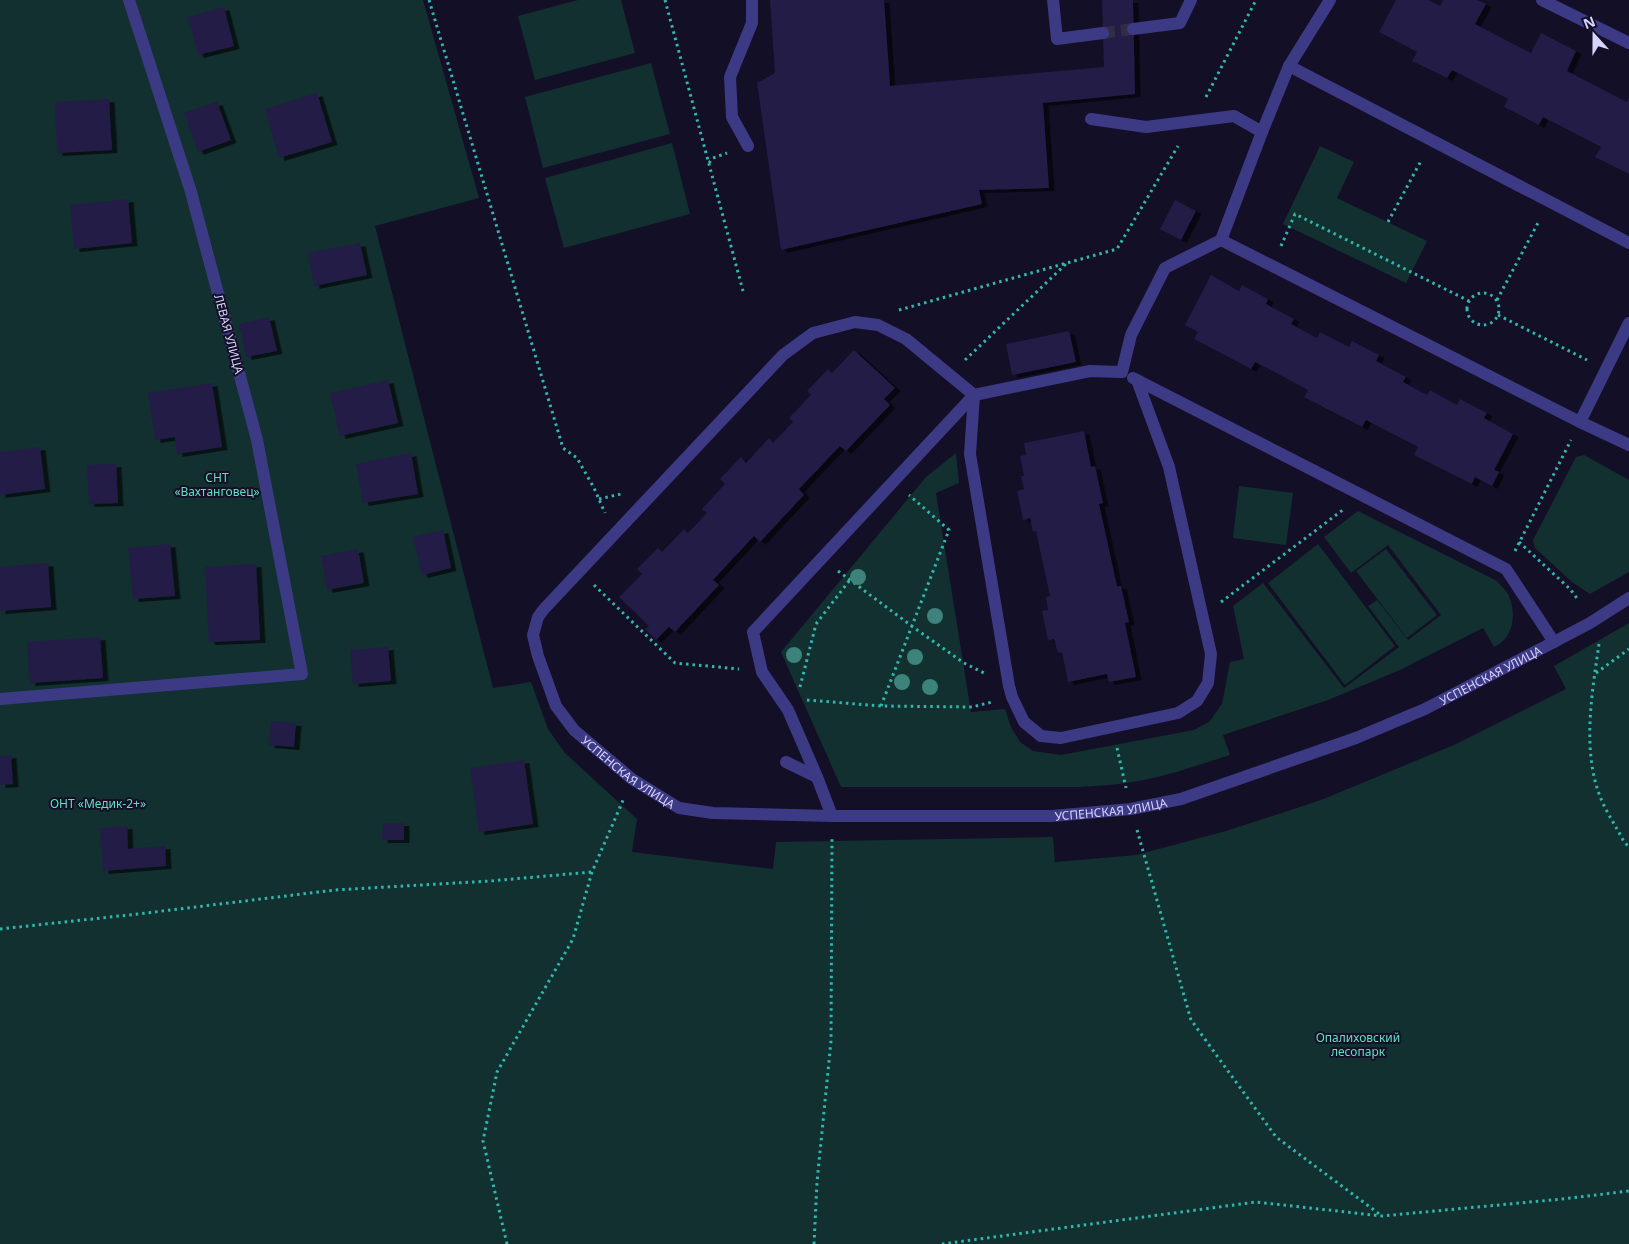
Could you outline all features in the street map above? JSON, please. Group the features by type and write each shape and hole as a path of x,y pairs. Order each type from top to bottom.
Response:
{"street":[{"name":"ЛЕВАЯ УЛИЦА","path":"0,699 302,674 257,440 191,192 129,0"},
{"path":"748,146 732,116 730,77 752,23 752,0"},
{"path":"1053,0 1057,39 1103,33"},
{"path":"1133,29 1180,23 1191,0"},
{"path":"1122,372 1131,335 1164,268 1221,240 1262,132 1290,66 1330,0"},
{"path":"1542,0 1629,43"},
{"path":"1290,66 1629,243"},
{"path":"1091,119 1146,127 1234,116 1262,132"},
{"path":"1221,240 1629,445"},
{"name":"УСПЕНСКАЯ УЛИЦА","path":"974,394 906,339 878,325 855,322 813,333 783,354 538,617 533,635 538,656 556,706 574,730 632,779 679,808 713,813 832,816 1052,816 1130,809 1181,799 1356,738 1425,709 1554,642 1629,598"},
{"path":"1580,422 1629,323"},
{"path":"832,816 788,710 762,672 753,632 974,394 1090,371 1122,372 1506,569 1554,642"},
{"path":"974,394 970,454 1011,692 1024,722 1041,736 1061,738 1178,713 1197,701 1208,683 1211,654 1170,468 1137,380"},
{"path":"786,762 817,777"}],"path":[{"path":"429,0 563,448 577,458 594,488 614,534"},
{"path":"665,0 743,291"},
{"path":"892,312 1117,249 1193,121 1256,0"},
{"path":"1388,222 1431,140"},
{"path":"1497,300 1550,202"},
{"path":"1272,265 1295,214 1469,301"},
{"path":"950,375 1067,263"},
{"path":"1484,292 1497,300 1500,309 1495,321 1479,325 1471,320 1468,315 1467,305 1474,295 1484,292"},
{"path":"1498,315 1606,370"},
{"path":"1506,569 1580,422"},
{"path":"881,706 949,530 893,481"},
{"path":"1203,616 1362,496"},
{"path":"1520,542 1570,589 1579,601"},
{"path":"822,558 849,581 913,627 964,663 1011,692"},
{"path":"579,571 675,663 762,672"},
{"path":"799,690 816,624 849,581"},
{"path":"1599,641 1590,721 1591,760 1602,800 1624,842 1629,847"},
{"path":"1595,673 1629,649"},
{"path":"806,700 881,706 972,707 1011,692"},
{"path":"1112,727 1130,809 1191,1020 1276,1137 1382,1216"},
{"path":"507,1244 483,1141 497,1072 573,939 592,872 632,779"},
{"path":"814,1244 817,1182 831,1041 832,816"},
{"path":"0,929 335,890 490,881 592,872"},
{"path":"942,1244 1256,1202 1382,1216 1629,1191"}],"green space":[{"path":"0,0 423,0 479,198 375,226 493,688 531,682 548,729 565,753 637,819 632,852 773,869 776,842 1053,837 1055,862 1136,855 1226,831 1321,800 1454,745 1566,689 1554,666 1629,623 1629,1244 0,1244"},
{"path":"578,0 621,0 635,53 535,80 518,16"},
{"path":"651,63 670,134 543,168 525,97"},
{"path":"672,143 690,214 564,248 545,178"},
{"path":"1320,146 1354,162 1337,198 1427,241 1406,283 1283,224"},
{"path":"956,453 959,483 936,493 971,712 1005,709 1011,727 1020,742 1033,751 1061,755 1194,730 1209,722 1222,704 1230,662 1244,659 1233,606 1263,583 1344,688 1399,647 1368,606 1377,600 1408,640 1441,615 1388,545 1351,573 1324,537 1358,511 1497,581 1508,594 1511,603 1513,611 1512,626 1505,638 1494,647 1483,628 1400,670 1328,700 1223,735 1230,755 1155,778 1120,784 1079,787 841,787 781,652 926,477"},
{"path":"1584,455 1629,480 1629,572 1590,594 1572,582 1535,548 1533,540 1576,457"},
{"path":"1239,486 1293,493 1286,545 1233,538"},
{"path":"1318,544 1395,646 1345,685 1268,583"},
{"path":"1386,549 1437,615 1407,638 1356,571"}],"building":[{"path":"770,0 884,0 890,86 1104,67 1102,0 1133,0 1135,94 1043,103 1049,188 979,190 982,204 781,250 757,83 775,73"},
{"path":"1396,0 1428,0 1440,6 1443,0 1477,0 1486,4 1475,24 1531,53 1541,33 1576,51 1567,71 1627,102 1629,97 1629,174 1595,157 1601,147 1543,117 1539,125 1504,107 1508,99 1452,70 1447,78 1412,61 1417,52 1379,32"},
{"path":"224,7 234,46 198,55 188,17"},
{"path":"317,93 332,142 279,158 265,109"},
{"path":"109,99 112,150 57,153 55,102"},
{"path":"217,102 231,140 198,152 184,113"},
{"path":"128,199 132,243 74,249 70,205"},
{"path":"1175,200 1196,211 1181,240 1160,229"},
{"path":"360,243 367,275 314,286 308,253"},
{"path":"1211,275 1239,291 1242,285 1268,299 1266,304 1294,319 1291,324 1317,338 1320,332 1349,347 1352,341 1379,355 1376,361 1406,377 1403,382 1427,395 1430,390 1457,405 1460,399 1487,413 1484,418 1513,434 1494,470 1499,472 1492,486 1475,477 1472,484 1414,455 1418,447 1366,420 1362,427 1304,397 1308,390 1282,376 1255,362 1251,369 1194,339 1198,332 1185,325"},
{"path":"269,317 277,351 246,357 239,324"},
{"path":"1069,331 1076,362 1012,375 1006,344"},
{"path":"854,350 895,388 884,399 890,405 846,451 840,446 799,489 804,495 760,542 754,536 713,580 719,585 675,632 669,627 656,640 645,629 649,626 619,597 642,574 637,569 658,548 662,552 684,529 688,533 707,513 702,509 725,484 720,479 741,457 746,463 769,438 773,443 793,422 789,418 811,395 807,391 828,369 832,373"},
{"path":"388,380 398,423 340,436 330,393"},
{"path":"212,383 222,447 177,454 175,437 155,440 148,393"},
{"path":"1084,431 1091,467 1095,466 1103,503 1099,504 1117,586 1121,586 1129,622 1125,623 1136,677 1109,682 1107,674 1068,682 1062,652 1058,653 1054,639 1048,640 1042,611 1048,610 1046,597 1050,596 1036,531 1033,532 1030,518 1023,520 1017,491 1024,489 1021,476 1024,476 1020,456 1026,455 1024,443"},
{"path":"40,447 45,489 0,495 0,452"},
{"path":"411,453 418,494 363,503 356,464"},
{"path":"116,464 118,503 89,504 87,465"},
{"path":"443,530 451,568 422,575 413,537"},
{"path":"170,544 175,596 133,599 128,548"},
{"path":"358,549 364,583 327,590 321,556"},
{"path":"48,563 51,607 0,611 0,567"},
{"path":"256,564 260,640 209,642 205,567"},
{"path":"100,637 103,678 30,683 27,642"},
{"path":"388,647 391,681 353,684 350,650"},
{"path":"271,721 296,723 294,747 269,745"},
{"path":"11,755 13,784 0,785 0,756"},
{"path":"524,760 533,824 479,832 470,768"},
{"path":"383,823 404,823 404,840 382,840"},
{"path":"127,826 128,849 165,846 166,866 103,871 100,828"}],"tunnel":[{"path":"1103,33 1133,29"}],"park label":[{"name":"СНТ «Вахтанговец»","path":"217,484"},
{"name":"ОНТ «Медик-2+»","path":"98,803"},
{"name":"Опалиховский лесопарк","path":"1358,1044"}]}
